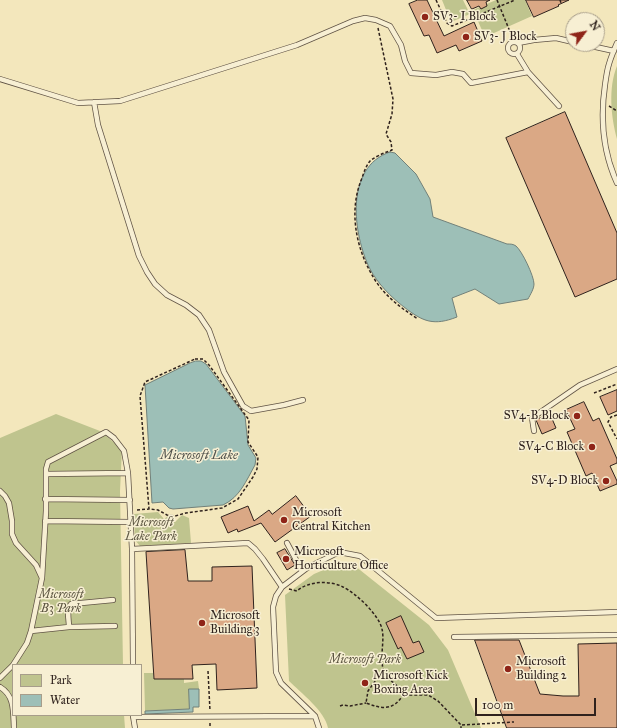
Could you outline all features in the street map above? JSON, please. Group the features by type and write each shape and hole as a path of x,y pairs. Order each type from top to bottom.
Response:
{"lane":[{"path":"0,79 78,103 120,101 296,45 353,21 365,18 376,20 390,26 401,45 405,61 411,73 436,75 452,72 463,74 471,83 528,72"},
{"path":"517,54 512,54 508,50 508,45 516,42 556,38 565,40"},
{"path":"516,42 520,48 517,54"},
{"path":"617,43 608,65 602,102 603,132 610,168 617,183"},
{"path":"605,49 614,51"},
{"path":"517,54 528,72 559,106"},
{"path":"94,102 98,125 139,256 155,284 166,295 186,305 199,315 209,330 224,372 242,406 251,411 303,400"},
{"path":"534,431 532,418 580,385 617,368"},
{"path":"14,664 27,644 42,578 46,474 48,462 106,432 114,438 124,451 128,473 132,549 133,664"},
{"path":"46,474 128,473"},
{"path":"0,491 9,502 12,521 12,534 16,543 36,565 42,578"},
{"path":"46,498 130,500"},
{"path":"45,521 131,522"},
{"path":"287,543 302,571"},
{"path":"132,549 248,544 255,549 263,559 282,587"},
{"path":"319,728 315,716 281,683 276,672 273,607 276,596 282,587 302,571 339,552 360,556 436,618 617,612"},
{"path":"69,627 68,606 71,604 113,600"},
{"path":"31,631 69,627 115,626"},
{"path":"454,637 518,635 617,635"},
{"path":"0,678 12,666"},
{"path":"0,687 7,692 10,697 12,712"},
{"path":"12,716 14,728"},
{"path":"135,728 133,716 315,716"}],"path":[{"path":"436,0 447,23 452,26 515,0"},
{"path":"497,0 516,42"},
{"path":"376,20 393,100 392,114 386,134 391,142 392,150 376,157 366,167 359,185 356,204 355,220 357,236 361,251 381,288 392,300 418,319"},
{"path":"130,510 158,510 167,515 175,516 222,508 238,499 258,469 258,457 248,442 249,420 203,359 188,361 145,382 140,396 149,509"},
{"path":"594,393 617,384"},
{"path":"617,414 611,417 608,422 617,439"},
{"path":"282,587 297,591 309,584 330,583 343,586 369,607 378,619 382,629 381,652 384,669 387,676 402,690 404,695"},
{"path":"366,703 368,691 384,669"},
{"path":"208,671 210,728"},
{"path":"340,706 366,703 384,708 392,706 404,695"},
{"path":"404,695 428,695 438,701 461,727 514,722"}],"green space":[{"path":"442,0 463,0 470,14 451,22"},
{"path":"496,0 525,0 532,16 485,37 473,10"},
{"path":"617,66 617,139 613,121 611,93"},
{"name":"Microsoft B3 Park","path":"56,414 100,431 122,449 120,491 123,664 12,664 12,716 124,716 125,728 0,728 0,438"},
{"name":"Microsoft Lake Park","path":"158,512 164,519 168,516 175,522 182,515 189,518 191,543 140,546 135,540 134,514"},
{"name":"Microsoft Park","path":"340,563 355,566 429,625 448,650 481,728 328,728 318,709 289,681 285,595 314,574"},
{"path":"144,673 153,673 154,679 184,679 184,683 198,681 199,689 189,689 189,709 145,711"}],"water":[{"path":"390,152 395,153 416,174 430,199 433,217 516,246 530,270 534,284 528,299 499,304 475,289 452,298 457,317 435,322 417,316 399,303 385,290 373,275 364,255 359,238 356,203 359,187 365,172 375,160"},
{"name":"Microsoft Lake","path":"196,361 201,361 206,364 245,416 248,445 256,458 255,465 238,493 229,502 223,505 173,509 169,508 163,502 152,503 145,385"},
{"path":"189,689 199,689 199,707 193,707 193,712 145,714 145,711 189,709"}],"building":[{"path":"418,0 427,0 444,36 474,22 482,41 459,51 456,45 437,53 429,35 424,36 409,4"},
{"path":"467,0 490,0 486,2 487,6 481,9 479,6 472,9"},
{"path":"526,0 569,0 534,17"},
{"path":"565,112 617,233 617,279 575,297 506,138"},
{"path":"617,390 617,411 608,415 600,397"},
{"name":"SV4-C Block","path":"584,402 593,421 599,418 617,459 617,463 610,466 617,484 600,491 592,473 586,476 567,432 575,429 566,410"},
{"path":"550,414 556,428 542,434 536,420"},
{"name":"Microsoft Central Kitchen","path":"296,496 311,516 275,542 261,523 238,532 237,529 228,533 221,517 248,506 254,521 269,510 272,514"},
{"name":"Microsoft Horticulture Office","path":"285,549 295,565 287,570 277,553"},
{"name":"Microsoft Building 3","path":"185,550 188,581 212,581 212,567 252,566 257,688 217,690 216,664 192,665 193,679 154,679 146,552"},
{"path":"401,616 413,643 419,641 424,652 407,659 401,647 398,649 386,623"},
{"name":"Microsoft Building 2","path":"475,640 519,640 540,694 563,696 579,696 578,644 617,643 617,728 507,728"}],"place":[{"name":"SV3- I Block","path":"425,17"},
{"name":"SV3- J Block","path":"466,37"},
{"name":"SV4-B Block","path":"577,416"},
{"name":"SV4-C Block","path":"592,447"},
{"name":"SV4-D Block","path":"606,481"},
{"name":"Microsoft Central Kitchen","path":"284,520"},
{"name":"Microsoft Horticulture Office","path":"286,559"},
{"name":"Microsoft Building 3","path":"202,623"},
{"name":"Microsoft Building 2","path":"508,669"},
{"name":"Microsoft Kick Boxing Area","path":"365,683"}]}
